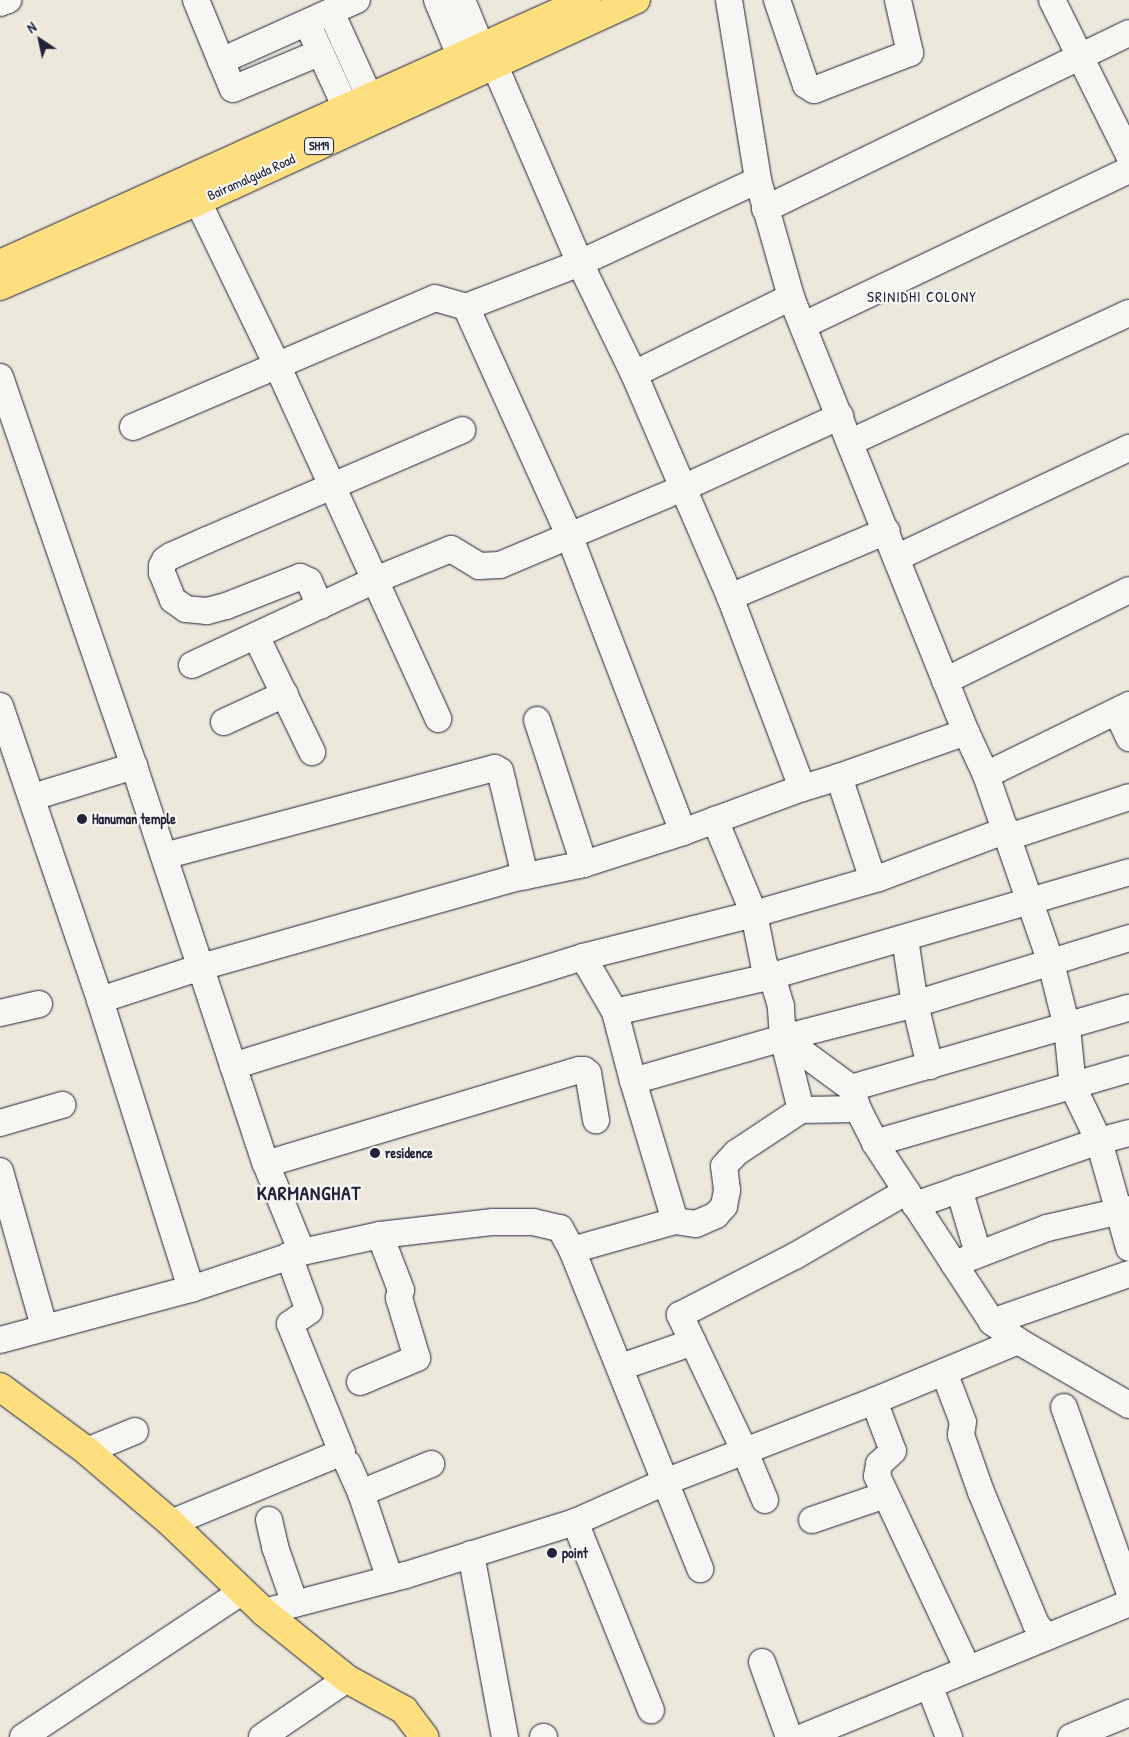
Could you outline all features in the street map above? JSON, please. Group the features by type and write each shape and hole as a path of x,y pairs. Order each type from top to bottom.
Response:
{"main road":[{"name":"Bairamalguda Road","path":"0,264 193,190 480,58 586,0"},
{"name":"Bairamalguda Road","path":"0,286 193,190 346,108 636,0"},
{"path":"0,1387 87,1451 171,1524 241,1592 347,1679 404,1710 424,1737"}],"street":[{"path":"0,3 8,0"},
{"path":"196,0 234,89 321,52"},
{"path":"221,61 357,0"},
{"path":"436,0 480,58"},
{"path":"462,0 480,58 634,374 730,597 802,788"},
{"path":"729,0 758,180 791,297 851,442 945,681 986,775 1008,834 1051,963 1067,1027 1073,1087 1099,1140 1124,1210 1129,1248"},
{"path":"777,0 806,84 814,90 910,53 898,0"},
{"path":"1052,0 1129,154"},
{"path":"330,12 370,98"},
{"path":"307,23 346,108"},
{"path":"765,209 1129,33"},
{"path":"804,325 1129,170"},
{"path":"133,427 435,298 466,307 580,263 758,180"},
{"path":"193,190 277,365 438,719"},
{"path":"634,374 791,297"},
{"path":"466,307 570,537 684,832"},
{"path":"851,442 1129,313"},
{"path":"0,377 134,766 296,1254 309,1311 290,1324 342,1452 171,1524"},
{"path":"192,665 375,580 451,549 479,566 500,565 683,488 840,416"},
{"path":"320,606 309,581 300,577 226,606 207,611 186,609 173,600 162,572 162,566 165,560 171,556 332,484 462,430"},
{"path":"896,558 1129,448"},
{"path":"730,597 886,531"},
{"path":"945,681 1129,590"},
{"path":"256,636 312,752"},
{"path":"224,722 285,694"},
{"path":"0,706 33,797 100,1000 191,1289"},
{"path":"986,775 1123,708 1129,738"},
{"path":"537,720 584,864"},
{"path":"100,1000 200,966 525,876 584,864 684,832 802,788 839,777 966,732"},
{"path":"33,797 134,766"},
{"path":"164,856 495,768 500,771 504,782 525,876"},
{"path":"839,777 873,880"},
{"path":"233,1066 583,957 754,914 873,880 1008,834 1129,797"},
{"path":"715,820 754,914 764,964 772,976 781,1006 783,1038 801,1110"},
{"path":"614,1012 772,976 905,939 1129,872"},
{"path":"633,1081 783,1038 914,1004 1129,938"},
{"path":"905,939 914,1004 930,1066"},
{"path":"583,957 614,1012 675,1221"},
{"path":"0,1013 39,1004"},
{"path":"572,1250 675,1221 696,1224 716,1215 724,1206 727,1190 724,1166 727,1160 801,1110 854,1098 930,1066 1129,1008"},
{"path":"783,1038 854,1098 875,1143 992,1322 1018,1341 1129,1405"},
{"path":"875,1143 1073,1087 1129,1069"},
{"path":"266,1164 579,1070 584,1070 588,1074 596,1120"},
{"path":"0,1123 62,1105"},
{"path":"765,1500 745,1452 680,1315 911,1198 959,1189 1099,1140 1129,1133"},
{"path":"0,1171 6,1220 44,1327"},
{"path":"959,1189 978,1253"},
{"path":"954,1264 978,1253 1048,1228 1124,1210"},
{"path":"0,1340 191,1289 296,1254 380,1235 493,1222 533,1222 560,1228 572,1250 621,1367 700,1569"},
{"path":"360,1382 416,1358 399,1298 401,1290 380,1235"},
{"path":"992,1322 1129,1274"},
{"path":"264,1612 390,1579 575,1522 665,1482 874,1401 1018,1341"},
{"path":"621,1367 693,1342"},
{"path":"944,1372 963,1422 961,1436 985,1500 1036,1624 1047,1637"},
{"path":"874,1401 892,1447 891,1455 879,1464 876,1471 885,1495 968,1669"},
{"path":"1064,1407 1129,1592"},
{"path":"87,1451 135,1431"},
{"path":"348,1464 361,1493 390,1579"},
{"path":"361,1493 431,1464"},
{"path":"812,1520 885,1495"},
{"path":"269,1520 275,1547 295,1604"},
{"path":"575,1522 651,1710"},
{"path":"471,1554 505,1737"},
{"path":"23,1737 241,1592"},
{"path":"803,1737 836,1731 929,1685 1129,1603"},
{"path":"762,1662 789,1737"},
{"path":"262,1737 347,1679"},
{"path":"929,1685 949,1737"},
{"path":"1071,1737 1129,1714"}],"place":[{"name":"Hanuman temple","path":"82,819"},
{"name":"residence","path":"375,1153"},
{"name":"point","path":"552,1553"}],"district":[{"name":"SRINIDHI COLONY","path":"922,297"},
{"name":"KARMANGHAT","path":"309,1194"}]}
